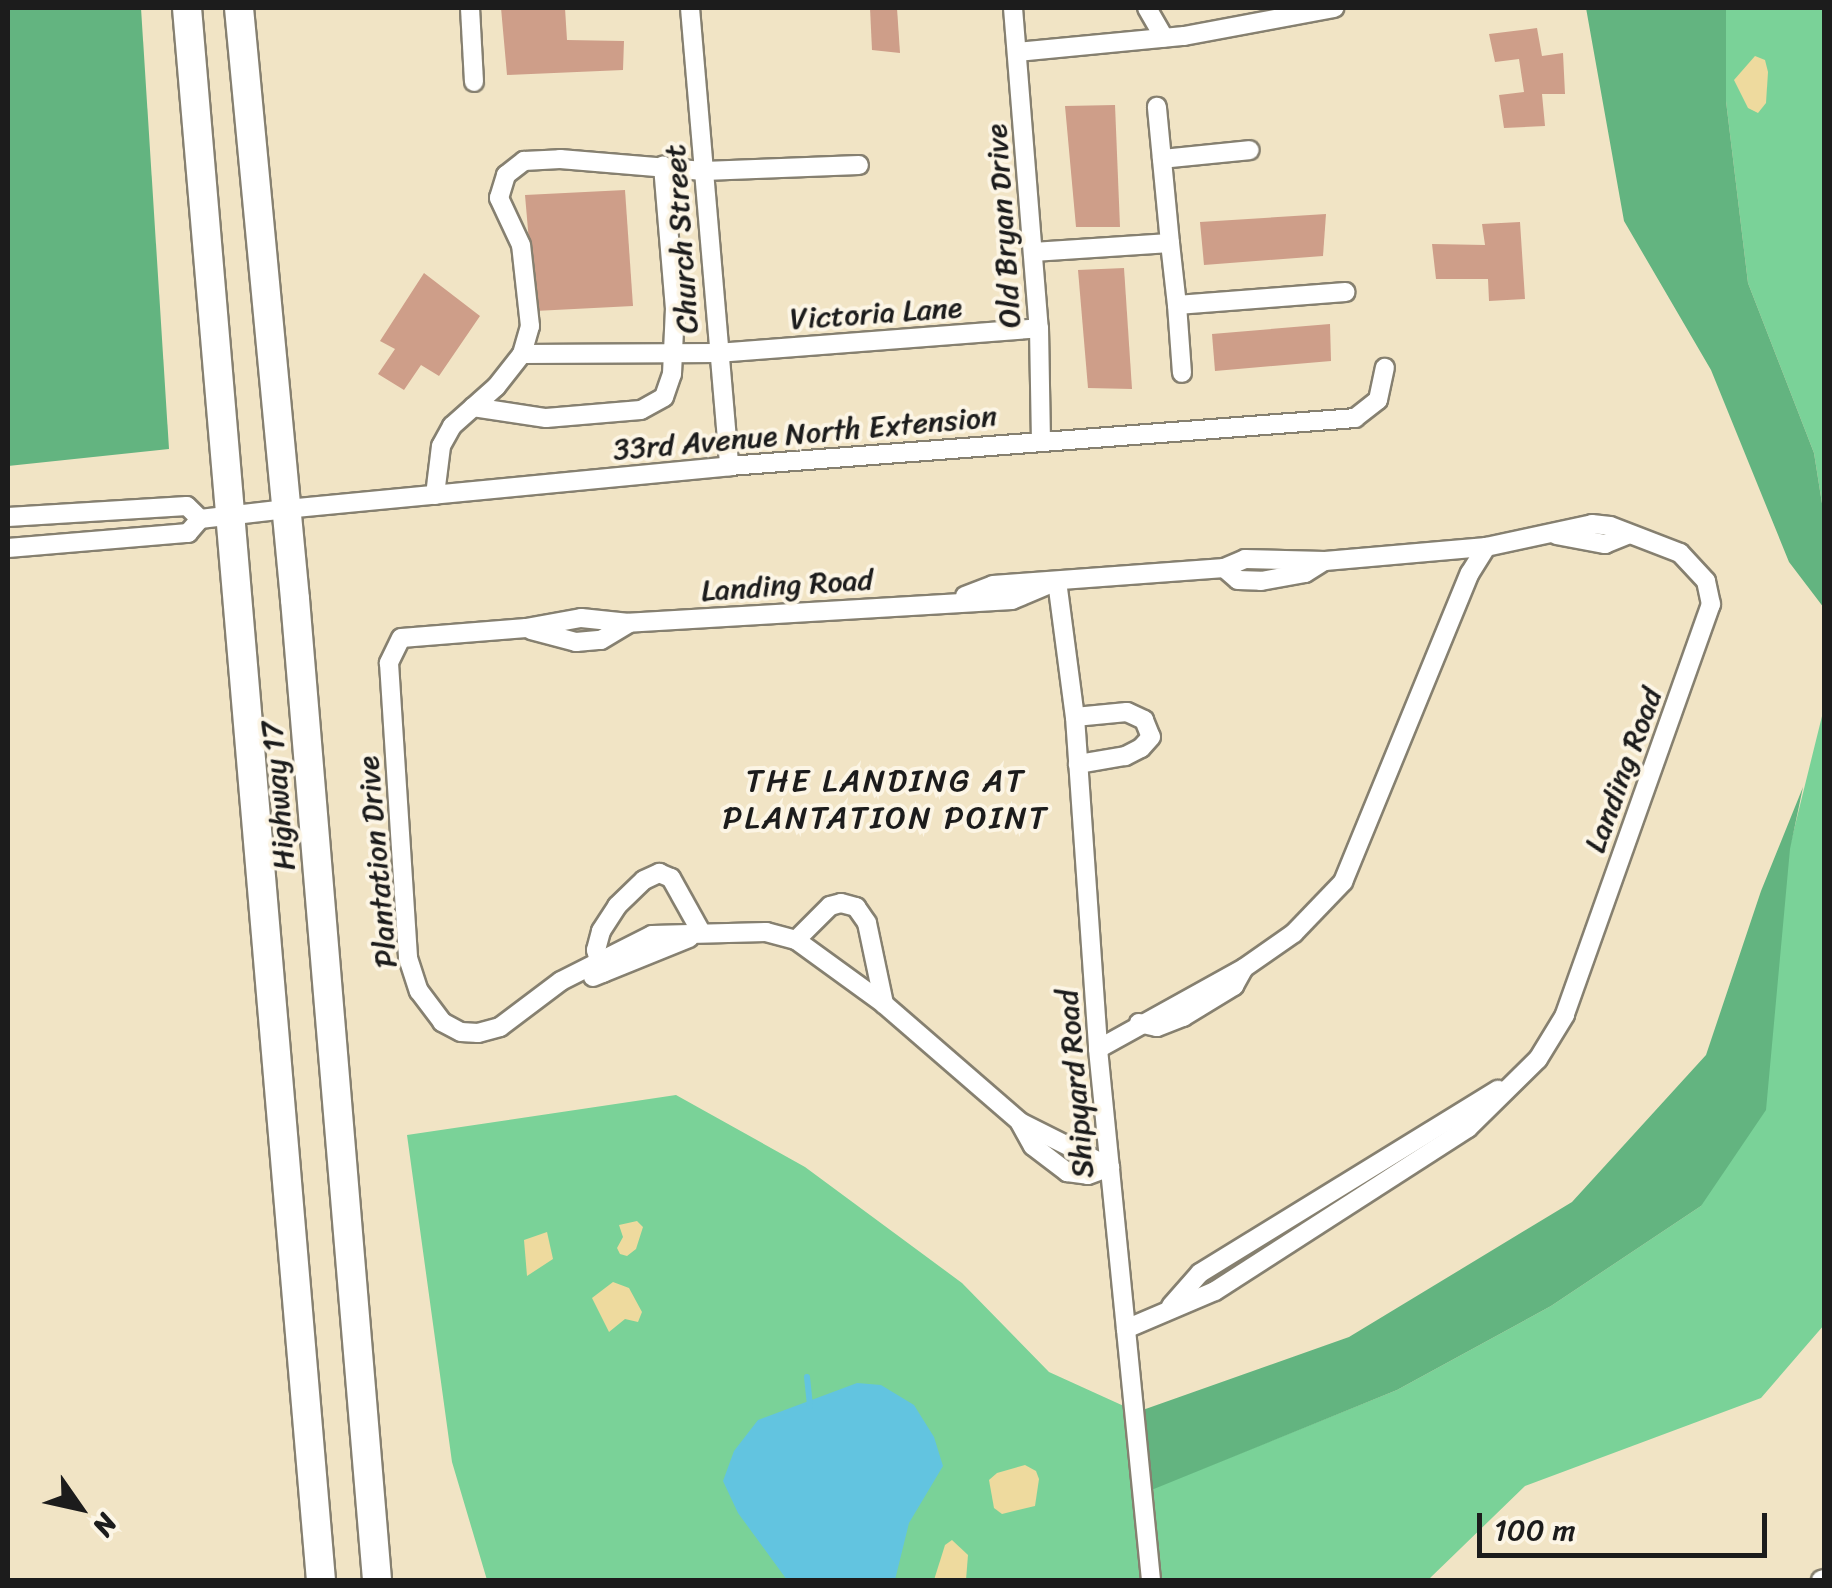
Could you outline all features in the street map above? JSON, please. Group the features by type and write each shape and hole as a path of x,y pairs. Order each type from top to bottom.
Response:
{"highway":[{"name":"Highway 17","path":"186,8 321,1580"},
{"name":"Highway 17","path":"239,8 286,509 377,1580"}],"street":[{"path":"470,8 474,82"},
{"name":"Church Street","path":"690,8 728,466"},
{"name":"Old Bryan Drive","path":"1013,8 1039,328 1042,440"},
{"path":"1147,8 1164,38"},
{"path":"1017,52 1164,38 1292,12 1334,8"},
{"path":"1158,106 1182,374"},
{"path":"1162,159 1250,150"},
{"path":"435,495 440,446 452,426 522,354 530,326 521,245 499,198 506,175 524,161 704,171 859,166"},
{"path":"474,407 546,418 641,410 664,396 674,353 663,166"},
{"path":"1033,252 1170,243"},
{"path":"1177,305 1346,292"},
{"name":"Victoria Lane","path":"522,354 717,353 1039,328"},
{"name":"33rd Avenue North Extension","path":"8,548 188,532 200,519 286,509 728,466 1355,418 1378,400 1385,368"},
{"name":"33rd Avenue North Extension","path":"8,517 187,506 200,519"},
{"name":"Landing Road","path":"401,638 526,628 581,618 629,623 950,602 993,585 1224,568 1245,559 1325,561 1486,547 1556,535 1606,544 1628,535 1680,553 1706,581 1711,604 1565,1015 1538,1059 1468,1128 1215,1291 1126,1329"},
{"path":"1098,1049 1138,1023 1244,968 1294,934 1343,882 1470,573 1486,547"},
{"name":"Shipyard Road","path":"1057,582 1075,717 1098,1049 1151,1580"},
{"name":"Plantation Drive","path":"401,638 389,663 408,958 419,992 442,1022 461,1032 478,1033 500,1027 541,996 652,934 766,932 796,940 884,1004 1020,1122 1110,1167"},
{"path":"1075,717 1127,712 1144,720 1151,737 1124,756 1078,764"},
{"path":"600,966 600,931 617,906 644,880 659,873 671,878 701,932"},
{"path":"796,940 830,906 840,903 856,907 867,924 884,1004"},
{"name":"Landing Road","path":"1171,1307 1200,1273 1497,1091 1538,1059"},
{"path":"1315,1203 1325,1220"}],"green space":[{"path":"8,8 141,8 169,449 8,466"},
{"path":"1586,8 1726,8 1726,101 1748,283 1814,453 1824,516 1824,608 1789,562 1711,370 1624,221"},
{"path":"1726,8 1824,8 1824,516 1814,453 1748,283 1726,101"},
{"path":"1824,708 1824,1325 1761,1398 1525,1486 1428,1580 487,1580 452,1462 407,1135 676,1095 805,1167 962,1283 1049,1372 1137,1412 1144,1492 1397,1390 1551,1306 1701,1206"},
{"path":"1803,787 1790,849 1766,1110 1701,1206 1551,1306 1397,1390 1144,1493 1137,1412 1349,1337 1572,1202 1706,1055 1761,891"}],"sand":[{"path":"1755,56 1765,60 1768,72 1766,103 1758,113 1748,108 1734,80"},
{"path":"637,1221 643,1227 636,1249 627,1256 620,1254 617,1248 623,1237 619,1225"},
{"path":"547,1232 553,1259 527,1276 524,1240"},
{"path":"613,1282 629,1288 642,1312 638,1322 625,1319 609,1332 592,1298"},
{"path":"1025,1465 1036,1471 1039,1479 1035,1506 1002,1514 994,1508 989,1480 997,1473"},
{"path":"952,1540 968,1555 966,1580 934,1580 945,1545"}],"water":[{"path":"857,1383 881,1385 914,1405 934,1437 943,1466 909,1523 895,1580 787,1580 738,1513 723,1481 734,1451 758,1420"}],"building":[{"path":"501,8 565,8 567,40 624,41 623,70 507,75"},
{"path":"870,8 897,8 900,53 872,50"},
{"path":"1537,28 1542,56 1563,53 1565,94 1542,94 1545,126 1504,128 1499,95 1524,92 1519,59 1495,62 1489,34"},
{"path":"1115,105 1120,227 1076,227 1065,106"},
{"path":"625,190 633,306 535,311 525,195"},
{"path":"1326,214 1323,256 1204,265 1200,222"},
{"path":"1520,222 1525,299 1489,301 1488,279 1436,279 1432,244 1485,245 1482,224"},
{"path":"1124,268 1132,389 1088,388 1078,270"},
{"path":"424,273 480,316 439,376 421,365 404,390 378,374 395,349 380,341"},
{"path":"1330,324 1331,361 1215,371 1212,334"}],"waterway":[{"path":"807,1377 810,1406"}],"district":[{"name":"THE LANDING AT PLANTATION POINT","path":"886,800"}]}
